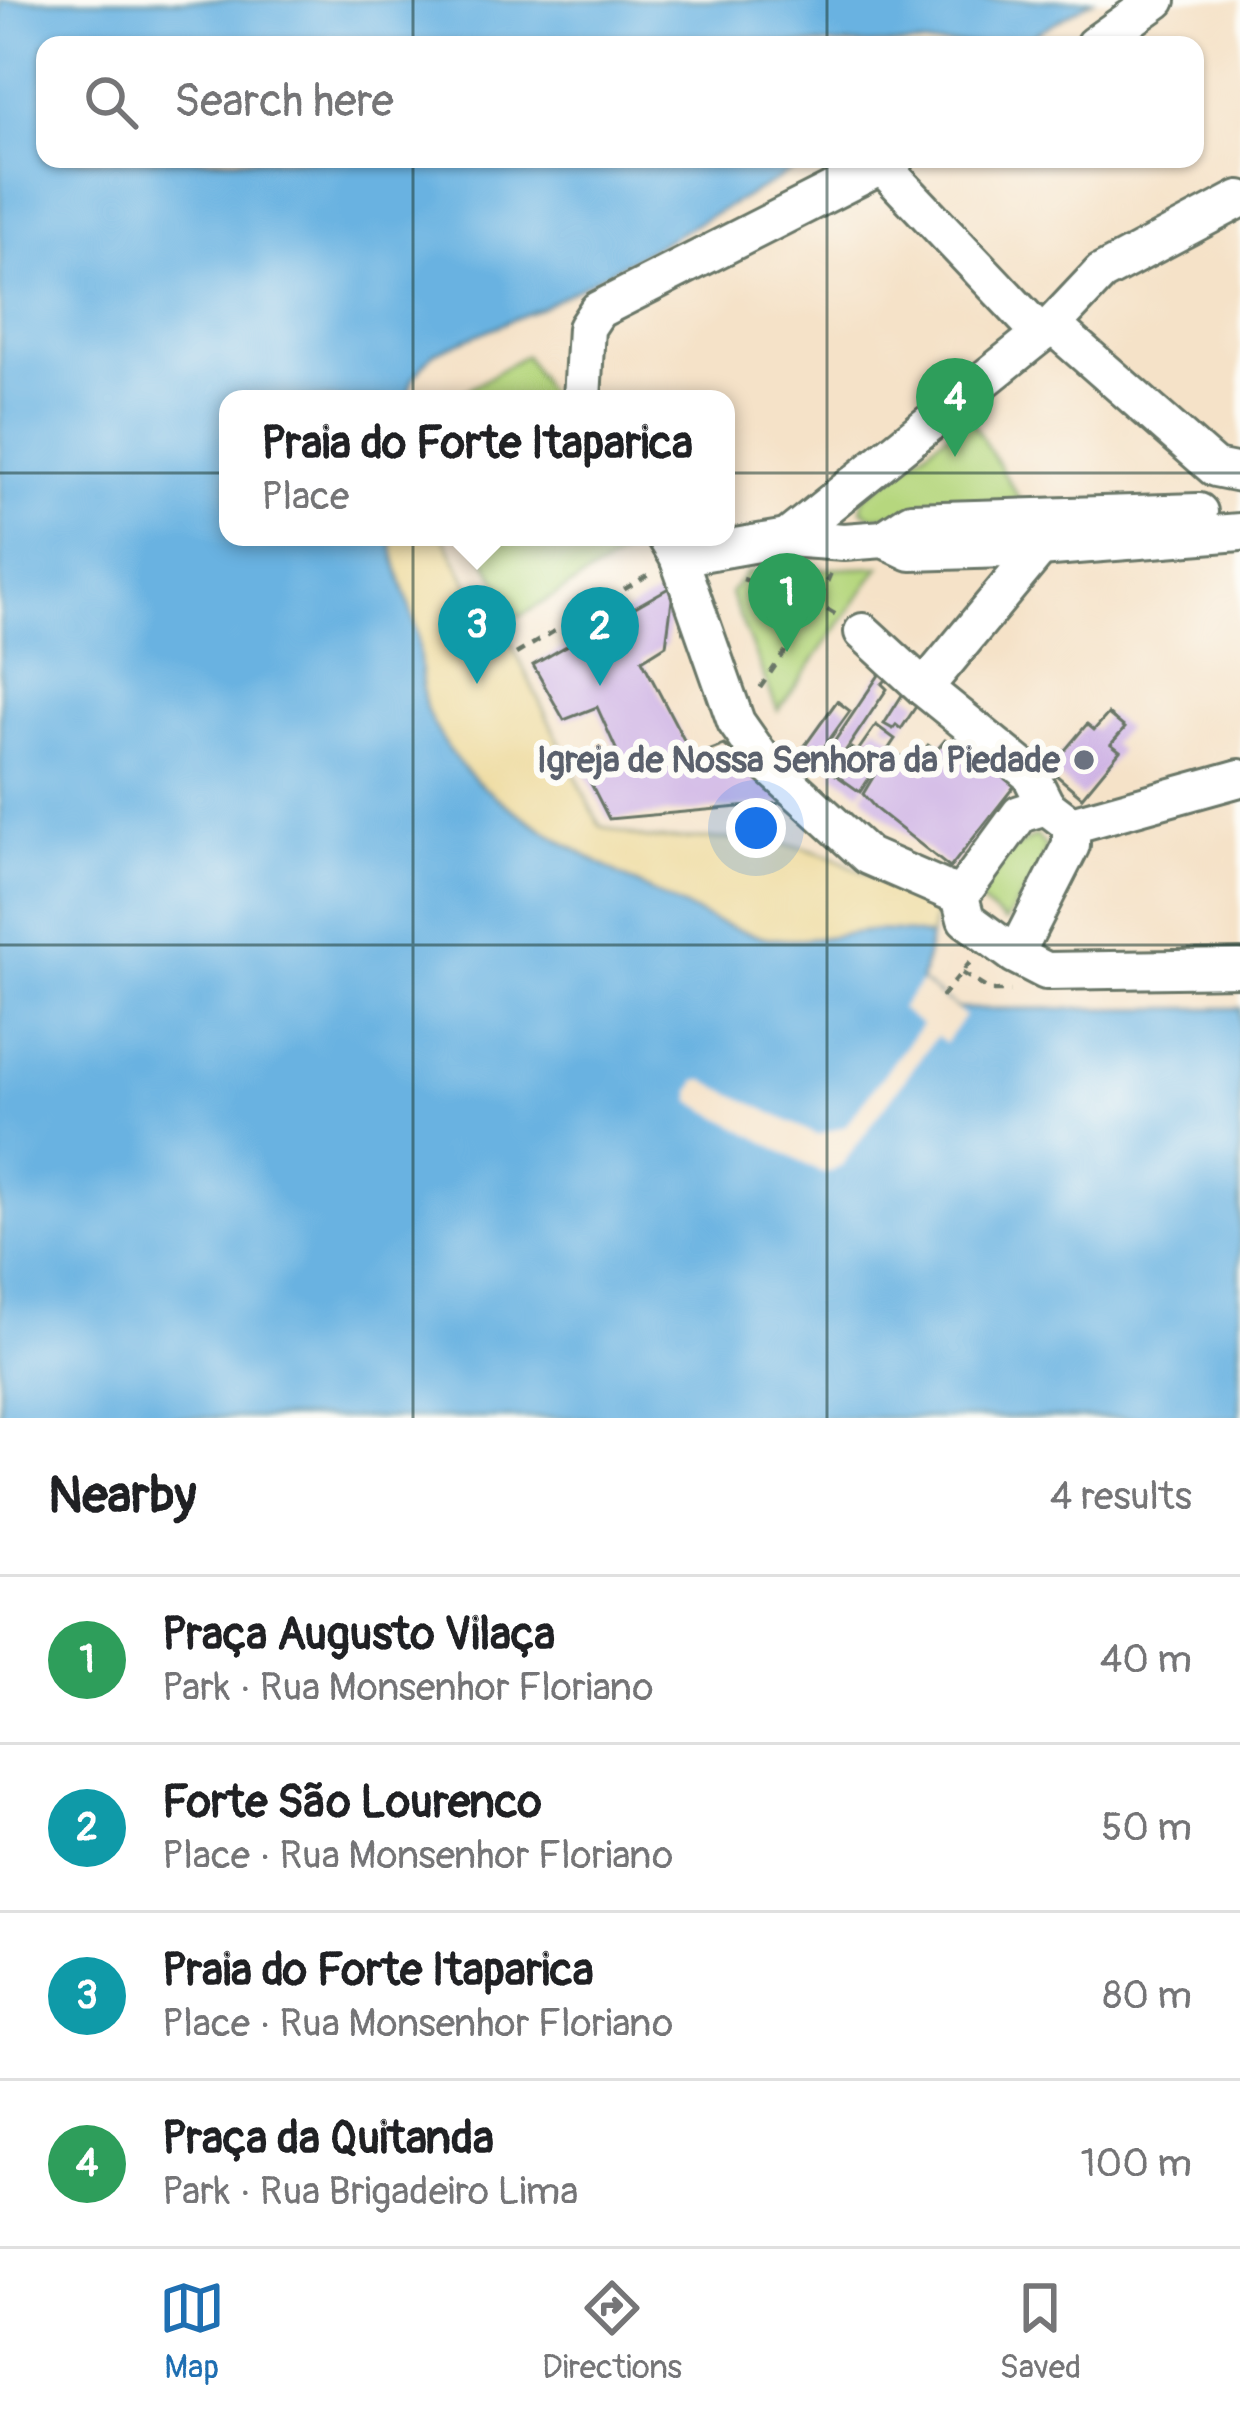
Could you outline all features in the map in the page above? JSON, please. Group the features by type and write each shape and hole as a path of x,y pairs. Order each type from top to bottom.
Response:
{"street":[{"path":"1107,36 1157,0"},
{"path":"583,390 586,328 598,310 877,168"},
{"path":"895,168 1047,330 1228,471"},
{"path":"787,538 1047,330 1101,273 1240,199"},
{"path":"735,542 884,539 910,552 1240,511"},
{"path":"1028,538 1240,532"},
{"path":"924,688 1028,538"},
{"path":"672,547 736,722 762,759 868,856 960,896"},
{"path":"863,632 1030,774 1059,816 1071,845 1002,945"},
{"path":"960,896 1020,814 1059,816 1240,778"},
{"path":"960,896 966,920 1046,971 1240,968"}],"path":[{"path":"516,654 672,547"},
{"path":"736,722 818,604 738,577"},
{"path":"941,997 1002,945"}],"green space":[{"path":"525,355 546,390 468,390"},
{"path":"969,417 1022,503 871,516 861,509 864,497"},
{"path":"476,546 637,546 519,617"},
{"path":"880,567 778,711 730,593 747,572"},
{"path":"1036,836 1046,847 1040,871 1005,922 976,899 1012,849"}],"sand":[{"path":"393,546 449,546 473,593 501,622 600,826 646,839 746,839 832,857 936,910 930,937 887,930 798,940 746,932 613,871 524,816 460,764 429,716 417,634"}],"water":[{"path":"0,0 1093,0 1031,36 36,36 36,168 798,168 543,307 433,353 409,390 219,390 219,546 393,546 417,634 426,707 465,770 566,844 706,918 777,939 887,930 930,937 921,982 957,1009 1240,1008 1240,1418 0,1418"}],"pier":[{"path":"921,982 965,1016 945,1043 936,1036 833,1171 821,1173 692,1102 697,1081 704,1080 817,1135 845,1126 921,1025 900,1009"}],"building":[{"path":"674,585 666,645 642,660 693,757 724,745 793,802 609,819 584,770 616,749 597,707 564,720 533,665"},
{"path":"881,672 890,676 882,684 887,689 834,768 822,760"},
{"path":"904,692 919,702 901,729 896,725 893,729 884,724"},
{"path":"837,701 850,711 814,761 801,751"},
{"name":"Igreja de Nossa Senhora da Piedade","path":"1108,714 1125,728 1111,744 1120,751 1082,797 1049,769 1087,724 1094,730"},
{"path":"876,725 895,739 860,792 833,773 851,748 857,752"},
{"path":"945,740 966,756 972,749 1016,784 950,868 863,794 890,749 913,764 928,745 936,751"}],"place":[{"name":"Praça da Quitanda","path":"955,457"},
{"name":"Praça Augusto Vilaça","path":"787,652"},
{"name":"Praia do Forte Itaparica","path":"477,684"},
{"name":"Forte São Lourenco","path":"600,686"},
{"name":"Igreja de Nossa Senhora da Piedade","path":"1084,760"}]}
